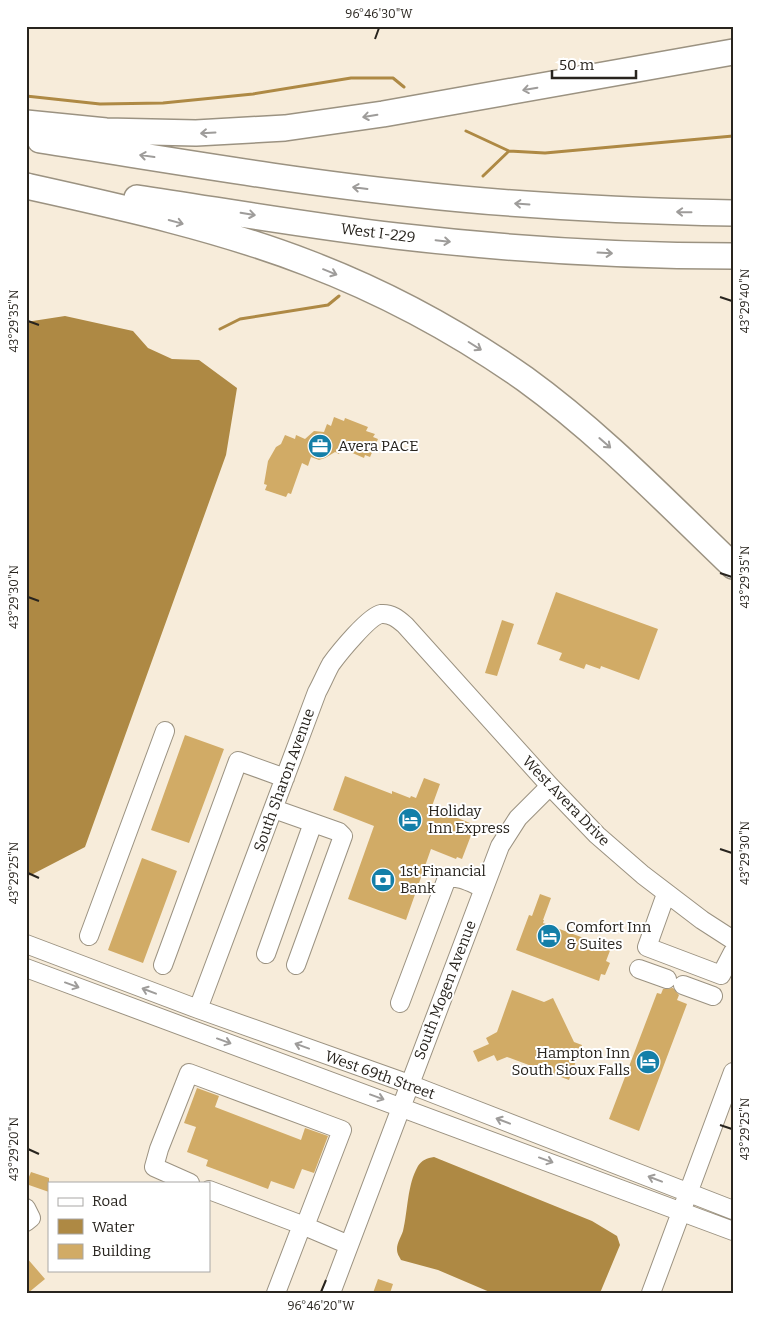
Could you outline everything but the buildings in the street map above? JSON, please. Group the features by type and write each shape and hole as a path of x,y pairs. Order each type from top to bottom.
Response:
{"highway":[{"path":"26,123 106,130 196,133 285,128 402,111 733,52"},
{"path":"26,138 412,194 585,208 733,213"},
{"name":"West I-229","path":"26,181 327,227 453,242 574,252 733,256"},
{"path":"26,186 176,222 276,252 340,276 420,315 501,363 579,420 637,472 733,566"}],"street":[{"name":"South Sharon Avenue","path":"198,1009 317,692 332,663 352,638 373,618 380,614 389,614 397,617 419,641"},
{"name":"West Avera Drive","path":"419,641 550,786 597,835 642,876 733,940"},
{"path":"89,936 165,731"},
{"path":"163,965 238,761 285,778"},
{"name":"South Mogen Avenue","path":"332,1293 500,846 511,827 550,786"},
{"path":"274,809 339,832 343,836 296,965"},
{"path":"266,954 313,823"},
{"path":"400,1003 447,878 462,879 483,888"},
{"path":"666,894 647,947 721,975 733,952"},
{"name":"West 69th Street","path":"26,944 198,1009 409,1084 733,1210"},
{"name":"West 69th Street","path":"26,968 681,1210 733,1231"},
{"path":"639,969 713,996"},
{"path":"651,1293 681,1210 729,1092 733,1072"},
{"path":"188,1182 154,1168 159,1149 189,1073 342,1130 276,1293"},
{"path":"210,1190 303,1225 349,1245"},
{"path":"26,1208 31,1218 26,1222"}],"water":[{"path":"65,316 133,331 148,348 172,359 199,360 237,388 226,455 85,847 26,876 26,322"},
{"path":"434,1157 592,1221 617,1236 620,1245 600,1293 492,1293 438,1270 401,1260 397,1247 403,1231 414,1173 425,1160"}],"waterway":[{"path":"26,96 100,104 163,103 253,94 351,78 393,78 404,87"},
{"path":"466,131 509,151 545,153 733,136"},
{"path":"483,176 509,151"},
{"path":"220,329 240,319 328,305 339,296"}],"place":[{"name":"Avera PACE","path":"320,446"},
{"name":"Holiday Inn Express","path":"410,820"},
{"name":"1st Financial Bank","path":"383,880"},
{"name":"Comfort Inn & Suites","path":"549,936"},
{"name":"Hampton Inn South Sioux Falls","path":"648,1062"}]}
